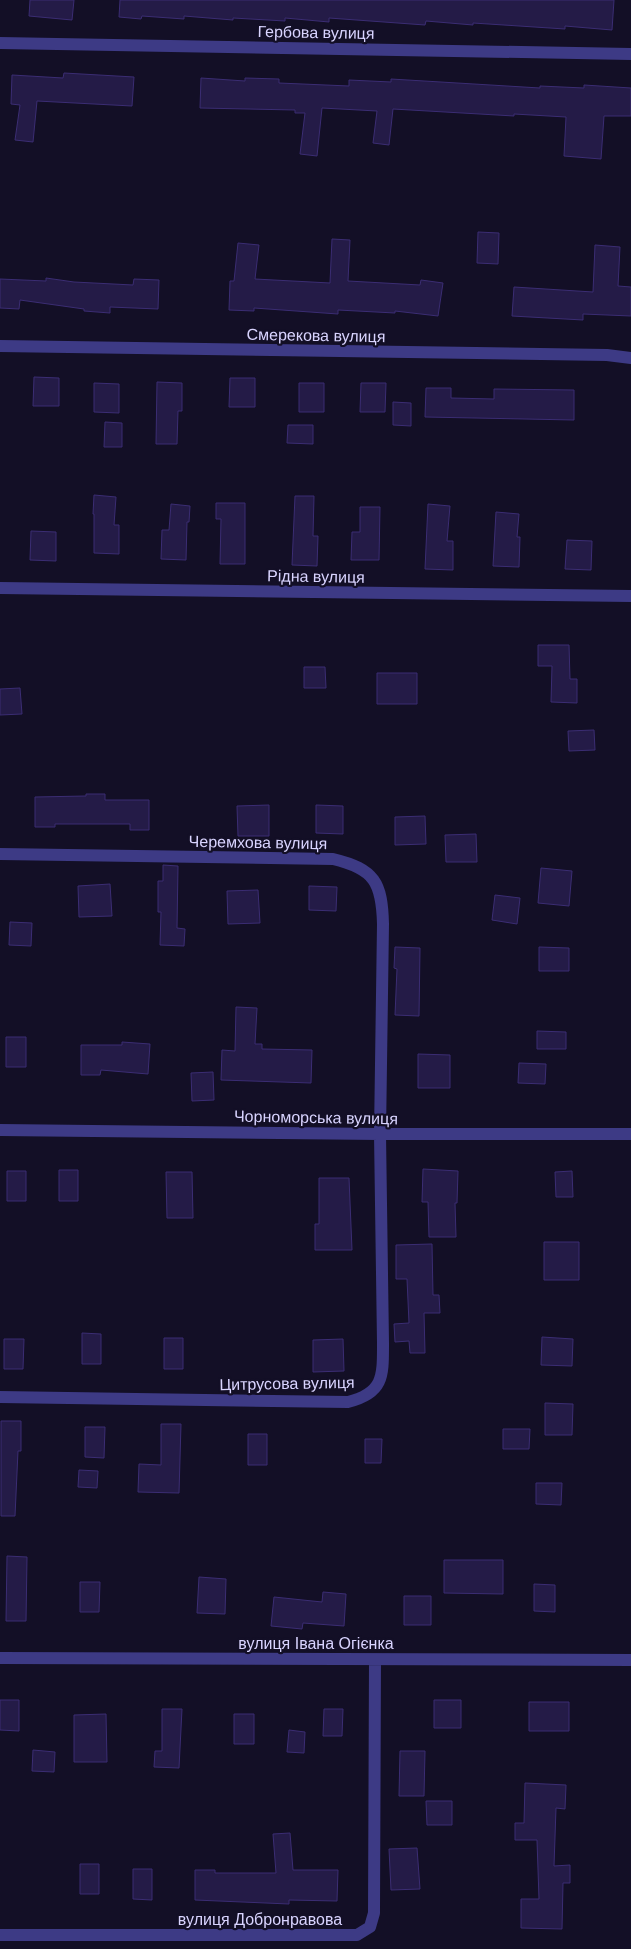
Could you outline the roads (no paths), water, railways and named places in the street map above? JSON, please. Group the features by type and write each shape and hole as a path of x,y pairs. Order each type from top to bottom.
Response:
{"street":[{"name":"Гербова вулиця","path":"0,43 631,54"},
{"name":"Смерекова вулиця","path":"0,346 607,355 631,358"},
{"name":"Рідна вулиця","path":"0,588 631,596"},
{"name":"Черемхова вулиця","path":"0,854 333,859 356,865 373,878 382,899 380,1134"},
{"name":"Чорноморська вулиця","path":"0,1130 380,1134 631,1134"},
{"name":"Цитрусова вулиця","path":"0,1397 348,1402 364,1398 374,1390 380,1379 383,1367 380,1134"},
{"name":"вулиця Івана Огієнка","path":"0,1658 631,1660"},
{"name":"вулиця Добронравова","path":"0,1935 357,1935 370,1927 374,1913 375,1660"}]}
